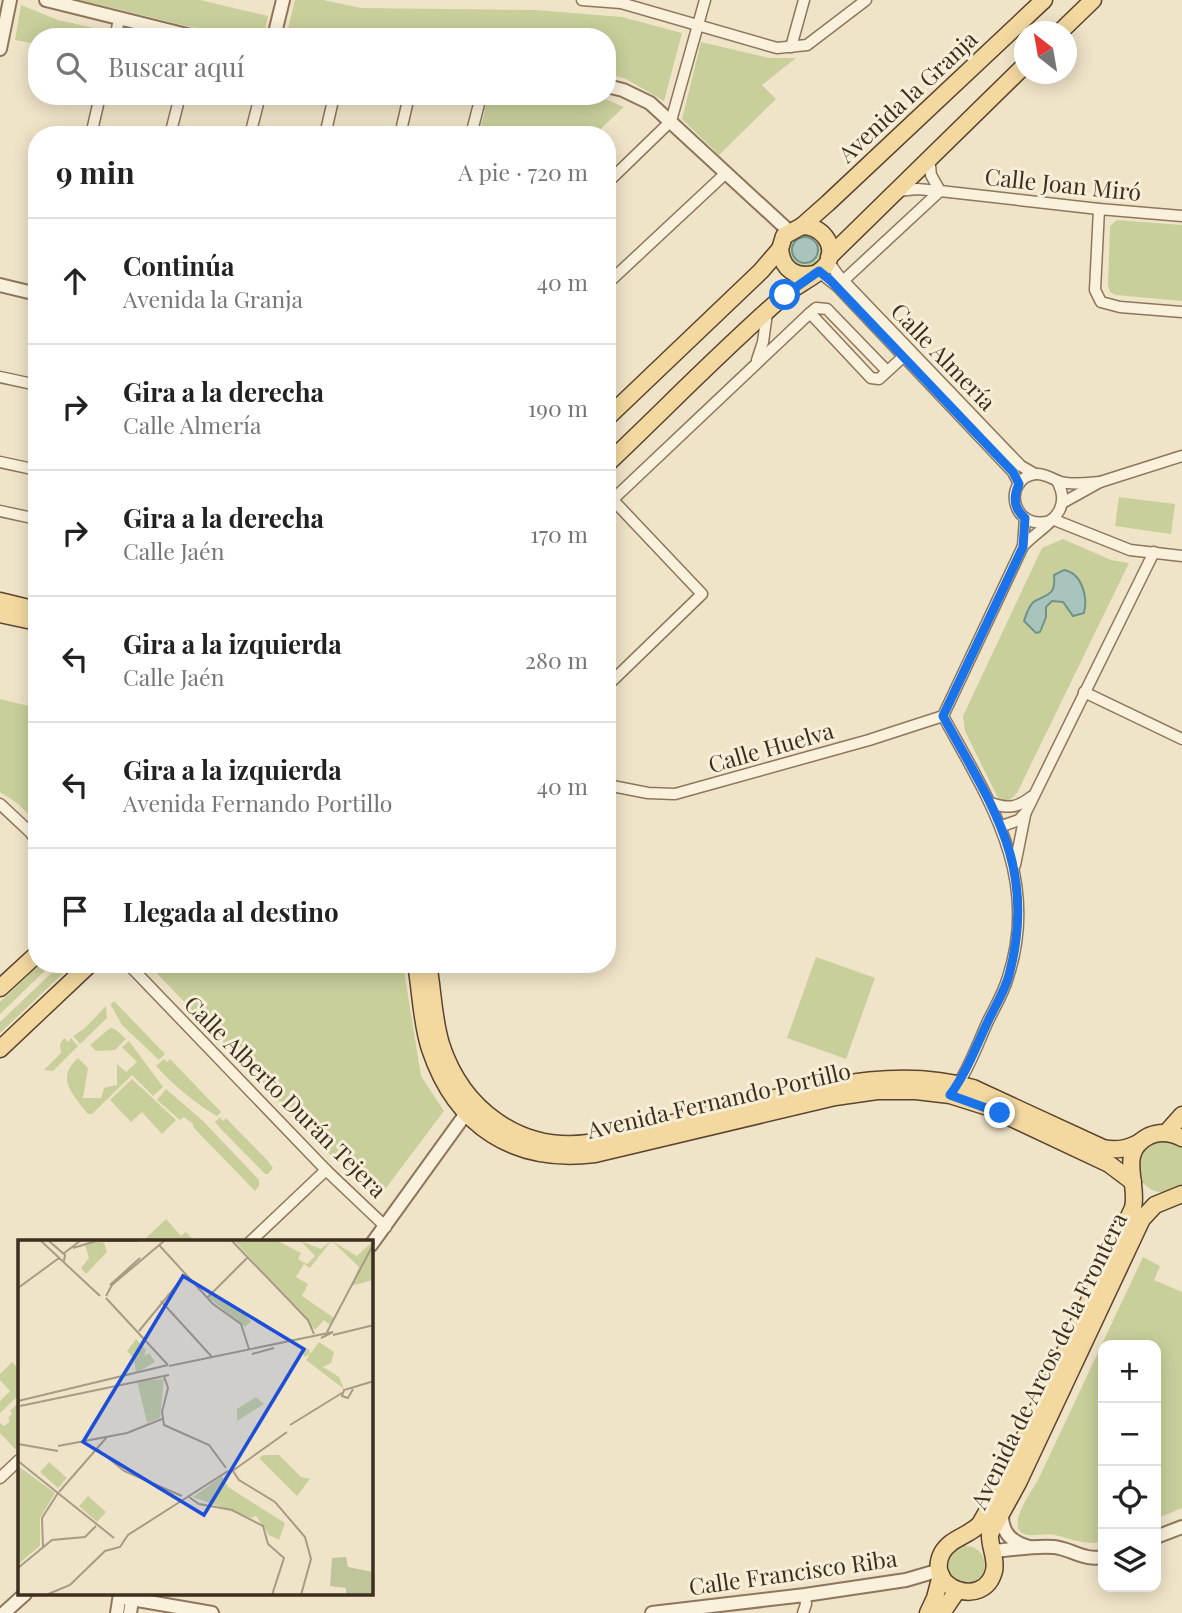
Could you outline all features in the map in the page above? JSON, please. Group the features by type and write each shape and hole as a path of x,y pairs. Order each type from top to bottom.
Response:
{"main road":[{"name":"Avenida la Granja","path":"616,409 761,271 780,249 785,236 796,229 1044,0"},
{"path":"1071,21 1093,0"},
{"path":"616,455 768,310 822,266 1014,76"},
{"path":"780,249 783,262 791,271 800,275 822,266 829,245 822,232 816,228 796,229"},
{"path":"0,601 28,608"},
{"path":"0,614 28,620"},
{"path":"0,988 28,962"},
{"path":"0,1049 80,973"},
{"name":"Avenida Fernando Portillo","path":"417,973 429,1047 444,1080 467,1112 487,1131 509,1144 543,1155 562,1157 595,1154 855,1093 954,1089 1109,1164 1134,1184"},
{"name":"Avenida Fernando Portillo","path":"429,973 440,1041 459,1082 483,1113 496,1123 510,1132 539,1142 562,1145 588,1143 831,1085 909,1079 990,1095 1103,1148 1128,1148 1140,1142"},
{"path":"1166,1133 1182,1115"},
{"path":"1140,1142 1148,1136 1166,1133 1182,1138"},
{"name":"Avenida de Arcos de la Frontera","path":"928,1613 935,1598 940,1559 947,1545 964,1537 980,1524 1001,1487 1130,1213 1135,1198 1130,1174 1131,1158 1140,1142"},
{"name":"Avenida de Arcos de la Frontera","path":"1134,1184 1152,1199 1176,1198"},
{"name":"Avenida de Arcos de la Frontera","path":"993,1574 994,1559 989,1543 990,1534 1018,1483 1142,1219 1155,1205 1176,1198"},
{"name":"Avenida de Arcos de la Frontera","path":"964,1537 976,1538 992,1551"},
{"path":"940,1573 948,1586 957,1591 973,1592 982,1588 993,1574"},
{"path":"942,1613 957,1591"}],"street":[{"path":"0,49 10,0"},
{"path":"46,0 155,28"},
{"path":"276,28 283,0"},
{"path":"582,0 621,2 777,48 807,45 866,0"},
{"path":"616,174 671,121 705,0"},
{"path":"791,47 804,0"},
{"path":"117,28 119,20"},
{"path":"616,88 650,103 726,173 796,229"},
{"path":"93,126 98,105"},
{"path":"172,126 178,105"},
{"path":"252,126 258,105"},
{"path":"328,126 332,105"},
{"path":"402,126 408,105"},
{"path":"473,126 479,105"},
{"path":"844,281 940,191 931,175 929,157"},
{"path":"616,276 726,173"},
{"name":"Calle Joan Miró","path":"894,192 917,189 1182,216"},
{"path":"1099,209 1096,290 1101,302 1121,307 1182,312"},
{"name":"Calle Almería","path":"822,266 844,281 1021,466 1035,474"},
{"name":"Calle Almería","path":"822,266 837,286 1013,472 1019,484"},
{"path":"0,285 28,292"},
{"path":"616,496 816,308 822,306 827,309 887,371"},
{"path":"753,366 760,354 768,310"},
{"path":"810,313 871,378 879,379 903,357"},
{"path":"0,377 28,383"},
{"path":"1063,504 1100,482 1182,456"},
{"path":"0,462 28,468"},
{"path":"954,1089 1008,978 1018,932 1019,898 1002,826 943,716 1023,547 1051,520 1058,514 1063,504 1063,491 1057,481 1045,474 1035,474 1023,479 1019,484 1014,500 1025,518 1033,522 1051,520 1129,550 1182,556"},
{"path":"1057,481 1100,482"},
{"path":"1063,504 1086,534"},
{"path":"616,508 702,594 616,678"},
{"path":"0,511 28,517"},
{"path":"1023,547 1025,518"},
{"path":"1002,826 1023,809 1034,794 1154,552"},
{"path":"1084,692 1182,739"},
{"name":"Calle Huelva","path":"616,787 648,793 676,794 845,747 943,716"},
{"path":"991,803 1005,808 1023,809"},
{"path":"0,804 28,830"},
{"path":"1014,869 1023,809"},
{"name":"Calle Alberto Durán Tejera","path":"137,973 326,1170 386,1227"},
{"path":"373,1243 467,1112"},
{"path":"252,1240 326,1170"},
{"path":"0,1478 18,1461"},
{"path":"1003,1510 1002,1524 1006,1534 1017,1543 1032,1548"},
{"path":"1161,1535 1182,1527"},
{"path":"992,1551 1059,1547 1084,1558 1098,1557"},
{"path":"993,1574 1008,1557 1032,1548"},
{"name":"Calle Francisco Riba","path":"652,1613 805,1595 940,1573"},
{"path":"803,1613 805,1595"},
{"path":"4,1613 23,1596"},
{"path":"117,1613 126,1596"},
{"path":"126,1596 130,1613"},
{"path":"126,1596 212,1613"}],"green space":[{"path":"79,0 200,0 268,16 265,28 196,28"},
{"path":"295,0 323,0 361,8 536,10 622,17 682,33 664,101 616,76 616,28 288,28"},
{"path":"21,5 58,20 94,28 28,28 28,42 15,40"},
{"path":"701,42 769,58 796,58 762,85 776,99 719,155 682,119"},
{"path":"616,104 624,107 604,126 481,126 486,105"},
{"path":"1117,220 1182,225 1182,301 1116,295 1110,292 1110,226"},
{"path":"805,233 817,239 823,251 817,263 805,269 793,263 787,251 793,239"},
{"path":"1119,497 1175,504 1171,534 1115,526"},
{"path":"1063,539 1111,560 1129,563 1017,793 1008,802 999,800 965,731 963,716 1042,548"},
{"path":"0,699 28,706 28,813 0,792"},
{"path":"816,957 875,978 846,1059 787,1038"},
{"path":"31,973 43,973 0,1014 0,1002"},
{"path":"52,973 63,973 0,1033 0,1022"},
{"path":"157,973 404,973 421,1076 444,1111 377,1200 361,1187"},
{"path":"108,1000 111,1004 114,1001 165,1054 159,1060 122,1025"},
{"path":"106,1006 107,1018 80,1044 73,1036 84,1029"},
{"path":"110,1028 126,1039 115,1050 96,1051 90,1045"},
{"path":"64,1038 68,1042 71,1038 78,1046 53,1071 44,1070 61,1053 60,1044"},
{"path":"129,1041 163,1087 153,1096 132,1075 92,1114 88,1114 69,1086 67,1079 71,1065 78,1058 88,1068 83,1098 101,1098 104,1088 117,1085 117,1064 126,1072 137,1062 122,1047"},
{"path":"164,1059 167,1062 170,1059 221,1112 217,1116 156,1066"},
{"path":"132,1079 176,1120 162,1134 142,1112 131,1122 110,1100"},
{"path":"166,1089 203,1121 259,1180 255,1191 193,1124 184,1117 180,1120 157,1100"},
{"path":"220,1117 223,1121 226,1118 267,1160 273,1168 268,1174 220,1128 215,1122"},
{"path":"1164,1139 1182,1146 1182,1186 1169,1192 1157,1192 1147,1186 1138,1175 1140,1153 1153,1141"},
{"path":"166,1219 181,1236 186,1232 193,1240 144,1240"},
{"path":"1143,1257 1160,1266 1154,1280 1182,1292 1182,1508 1161,1517 1161,1340 1104,1340"},
{"path":"1098,1353 1098,1542 1021,1532 1018,1519"},
{"path":"12,1362 18,1369 18,1396 0,1413 0,1401 10,1391 0,1380 0,1374"},
{"path":"18,1403 18,1446 15,1449 0,1433 0,1423 4,1426 10,1421 10,1411"},
{"path":"966,1546 980,1551 985,1565 980,1579 966,1584 952,1579 947,1565 952,1551"}],"water":[{"path":"805,237 814,241 818,250 814,259 805,263 796,259 792,250 796,241"},
{"path":"1064,570 1075,576 1082,587 1084,613 1073,616 1063,602 1052,601 1046,607 1046,617 1040,632 1036,633 1024,621 1028,610 1033,602 1053,590 1054,575"}],"route":[{"path":"785,295 819,271 837,286 1013,472 1019,484 1014,500 1025,518 1023,547 943,716 1002,826 1019,898 1018,932 1008,978 971,1059 950,1095 1000,1113"}]}
